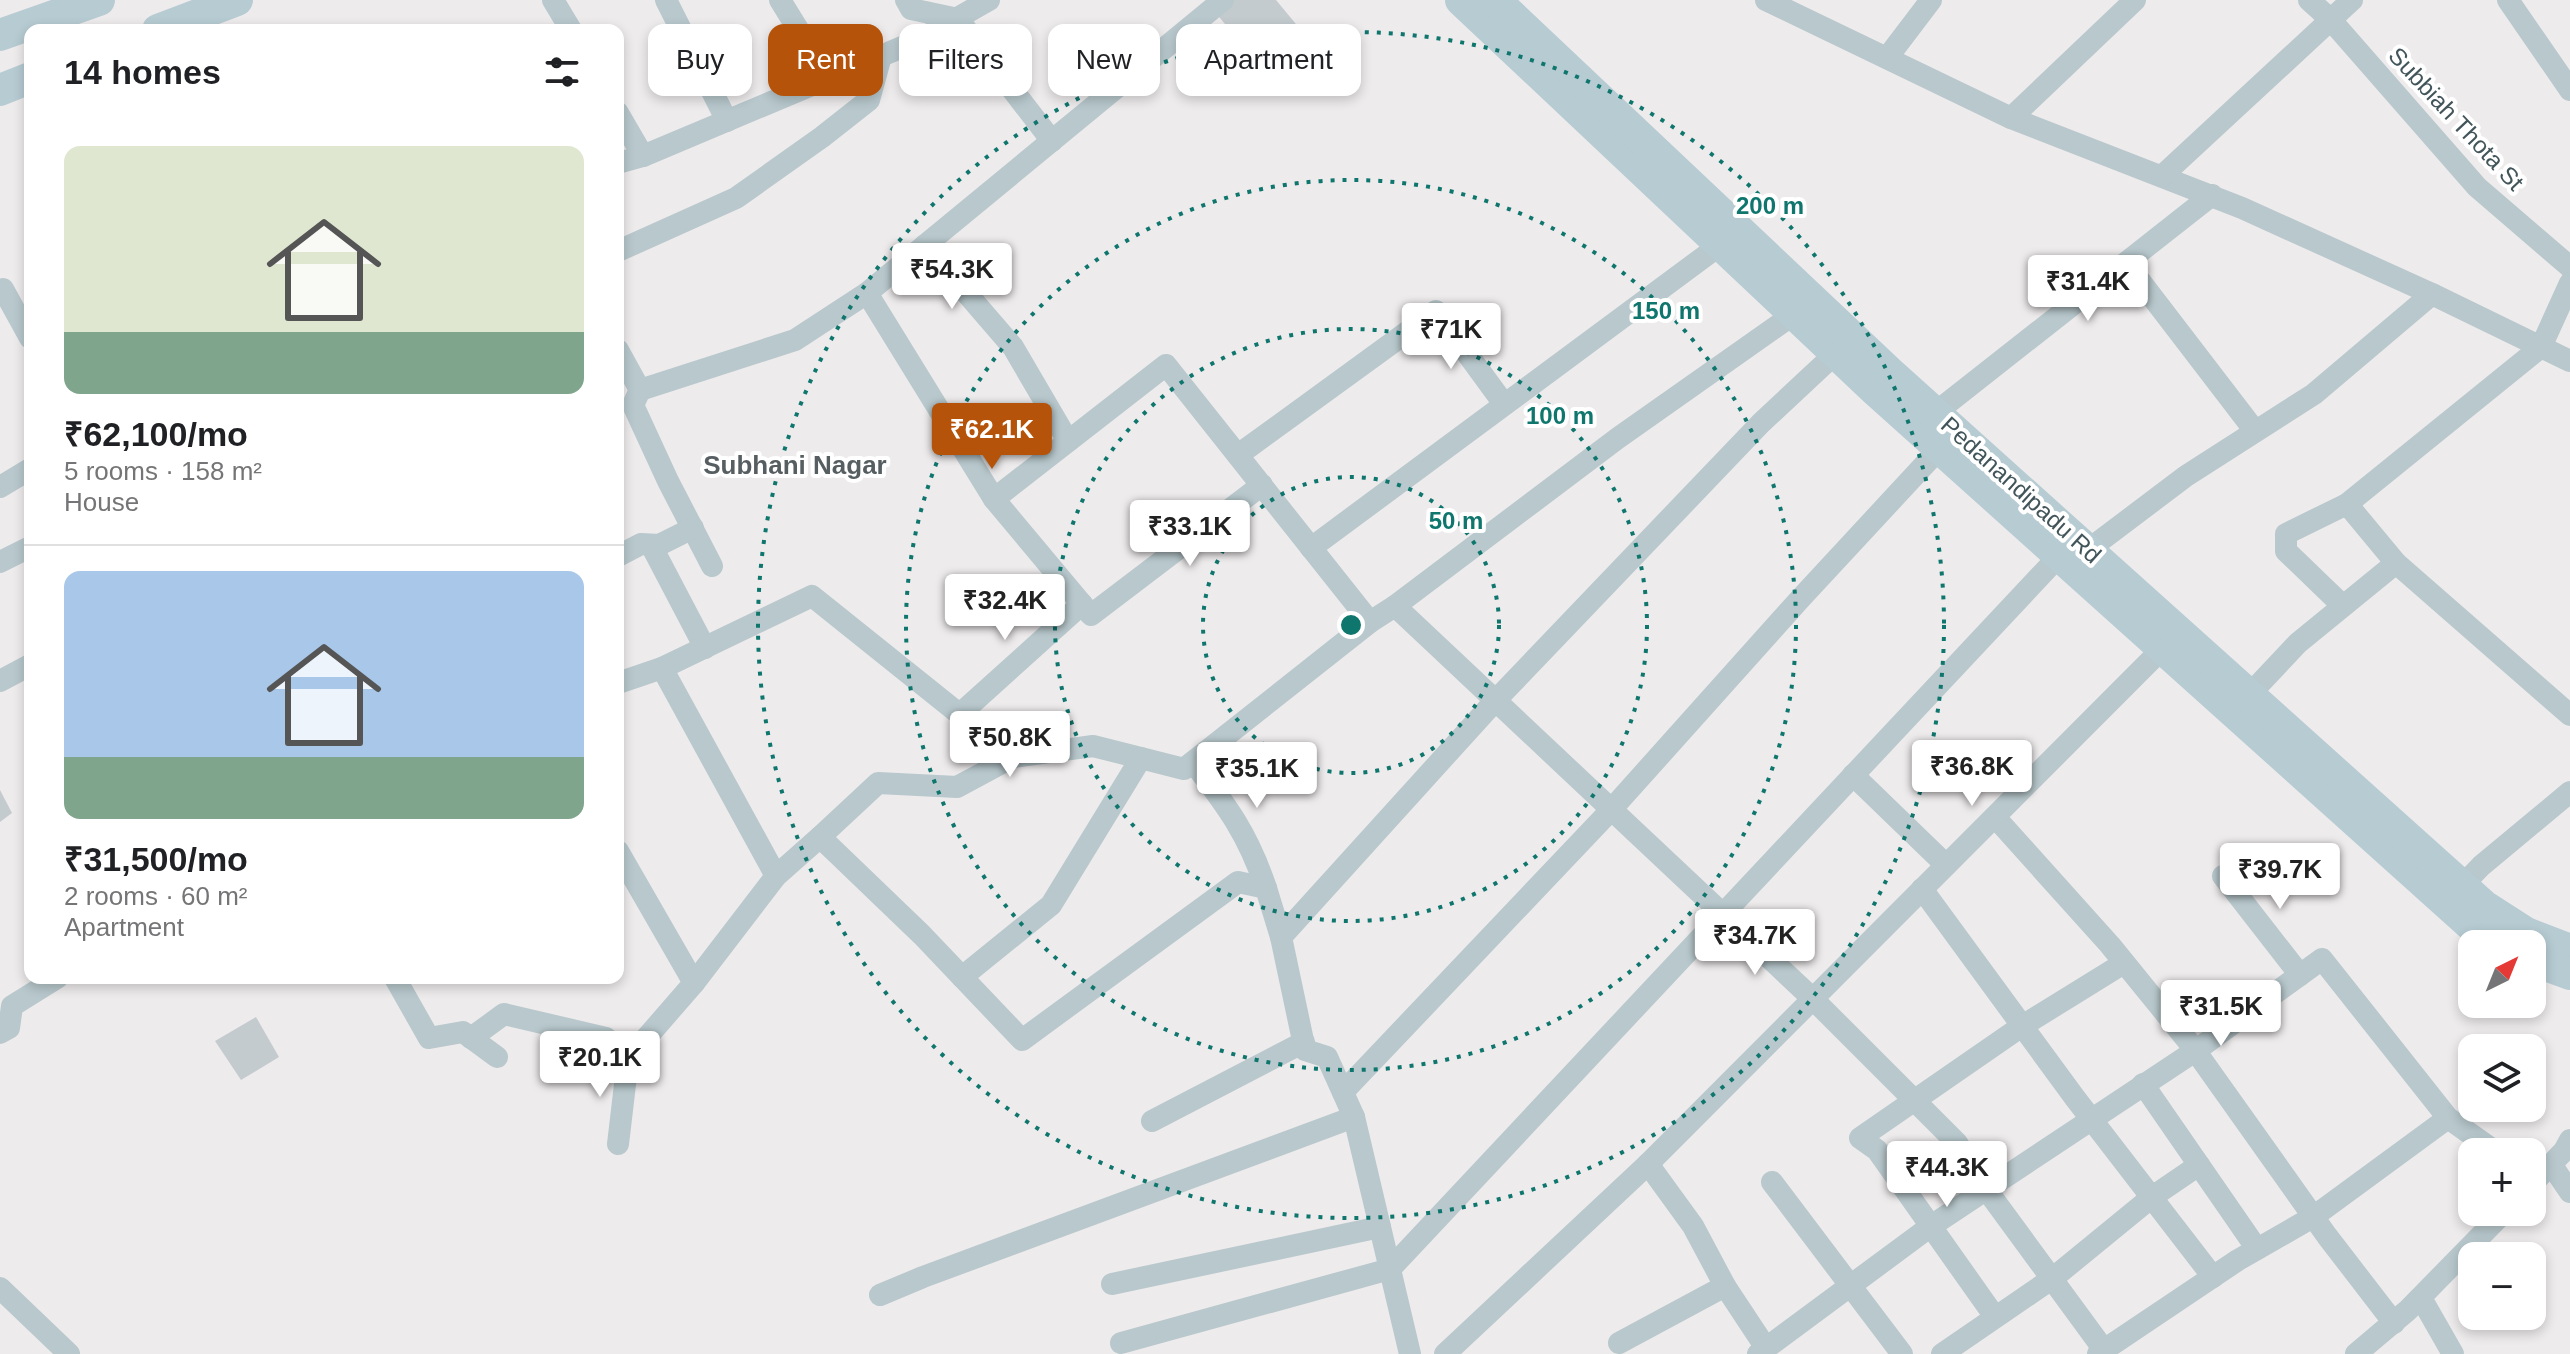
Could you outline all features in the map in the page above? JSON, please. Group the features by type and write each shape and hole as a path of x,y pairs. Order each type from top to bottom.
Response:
{"main road":[{"path":"31,24 99,0"},
{"path":"174,24 237,0"},
{"name":"Pedanandipadu Rd","path":"1461,0 1940,448 2249,695 2484,906 2526,933 2570,950"},
{"name":"Pedanandipadu Rd","path":"1495,0 1935,413 2163,648 2479,930"},
{"path":"0,35 24,27"},
{"path":"0,90 24,80"},
{"path":"2546,965 2570,974"}],"street":[{"path":"553,0 567,24"},
{"path":"666,0 727,121"},
{"path":"780,0 795,24"},
{"path":"906,0 911,9 958,19 1052,141"},
{"path":"883,55 919,40 989,0"},
{"path":"624,399 640,390 795,340 867,293 1223,0"},
{"path":"1766,0 2011,118 2212,195 2432,294 2570,361"},
{"path":"1887,58 1931,0"},
{"path":"2011,118 2135,0"},
{"name":"Subbiah Thota St","path":"2309,0 2330,19 2477,187 2568,259"},
{"path":"2162,176 2352,0"},
{"path":"2508,0 2570,90"},
{"path":"624,161 786,96"},
{"path":"624,248 736,198 822,137 870,96"},
{"path":"624,123 643,156"},
{"path":"1935,413 2212,195"},
{"path":"925,245 1013,347 1068,441"},
{"path":"1311,548 1720,245"},
{"path":"2127,264 2255,431"},
{"path":"2342,605 2286,551 2286,534 2347,504 2541,347 2570,283"},
{"path":"3,289 24,327"},
{"path":"867,293 994,499 1091,615 1262,485"},
{"path":"1121,1343 1390,1269 1853,775 2073,553 2314,394 2432,294"},
{"path":"1238,455 1436,311 1504,404"},
{"path":"618,1144 628,1059 694,983 776,876 878,783 957,787 1013,757 1093,746 1184,769 1370,622 1618,438 1794,314"},
{"path":"1281,937 1494,702 1761,423 1836,353"},
{"path":"624,361 640,390"},
{"path":"994,499 1166,365 1370,622"},
{"path":"640,390 633,405 712,566"},
{"path":"1343,1092 1610,811 1940,448"},
{"path":"0,487 24,474"},
{"path":"2347,504 2396,563 2570,715"},
{"path":"624,553 641,544 659,545 693,528"},
{"path":"651,545 705,648"},
{"path":"0,562 24,550"},
{"path":"2249,695 2298,643 2396,563"},
{"path":"624,681 662,668 812,596 1013,757"},
{"path":"960,714 1082,604"},
{"path":"1395,606 1812,998 1957,1143 1986,1189 2053,1278 2103,1353 2213,1277 2313,1217 2448,1118"},
{"path":"1445,1354 1648,1164 2163,648"},
{"path":"0,681 24,668"},
{"path":"662,668 776,876"},
{"path":"962,977 1051,905 1141,758"},
{"path":"1193,762 1241,827 1256,859 1281,937 1305,1050 1327,1057 1354,1117 1410,1354"},
{"path":"1853,775 1946,865"},
{"path":"2462,886 2481,866 2570,792"},
{"path":"1995,817 2124,963 2195,1051 2313,1217 2394,1323"},
{"path":"820,837 922,935 1022,1040 1238,882 1266,888"},
{"path":"624,861 694,983"},
{"path":"2223,876 2300,975"},
{"path":"1922,889 2213,1277"},
{"path":"1648,1164 1693,1226 1762,1351 1931,1226 2195,1051 2322,959 2448,1118 2476,1138"},
{"path":"1995,1317 1877,1150 1860,1138 2022,1026 2124,963"},
{"path":"0,1033 9,1028 12,1006 47,984"},
{"path":"398,984 429,1038 463,1032 497,1057"},
{"path":"471,1038 504,1014 606,1038 628,1059"},
{"path":"1152,1121 1304,1042"},
{"path":"2143,1084 2257,1249"},
{"path":"880,1295 1354,1117"},
{"path":"2546,1168 2564,1151 2570,1140"},
{"path":"1942,1354 2053,1278 2152,1197 2199,1165"},
{"path":"2546,1180 2570,1192"},
{"path":"1772,1182 1902,1354"},
{"path":"2356,1354 2421,1298 2490,1226"},
{"path":"1112,1284 1380,1227"},
{"path":"1619,1343 1725,1286"},
{"path":"0,1288 69,1354"},
{"path":"2421,1298 2453,1354"}],"building":[{"path":"1229,0 1276,0 1296,24 1225,24 1215,12"},
{"path":"0,790 12,813 0,822"},
{"path":"256,1017 279,1057 241,1080 215,1041"}],"district":[{"name":"Subhani Nagar","path":"795,465"}]}
